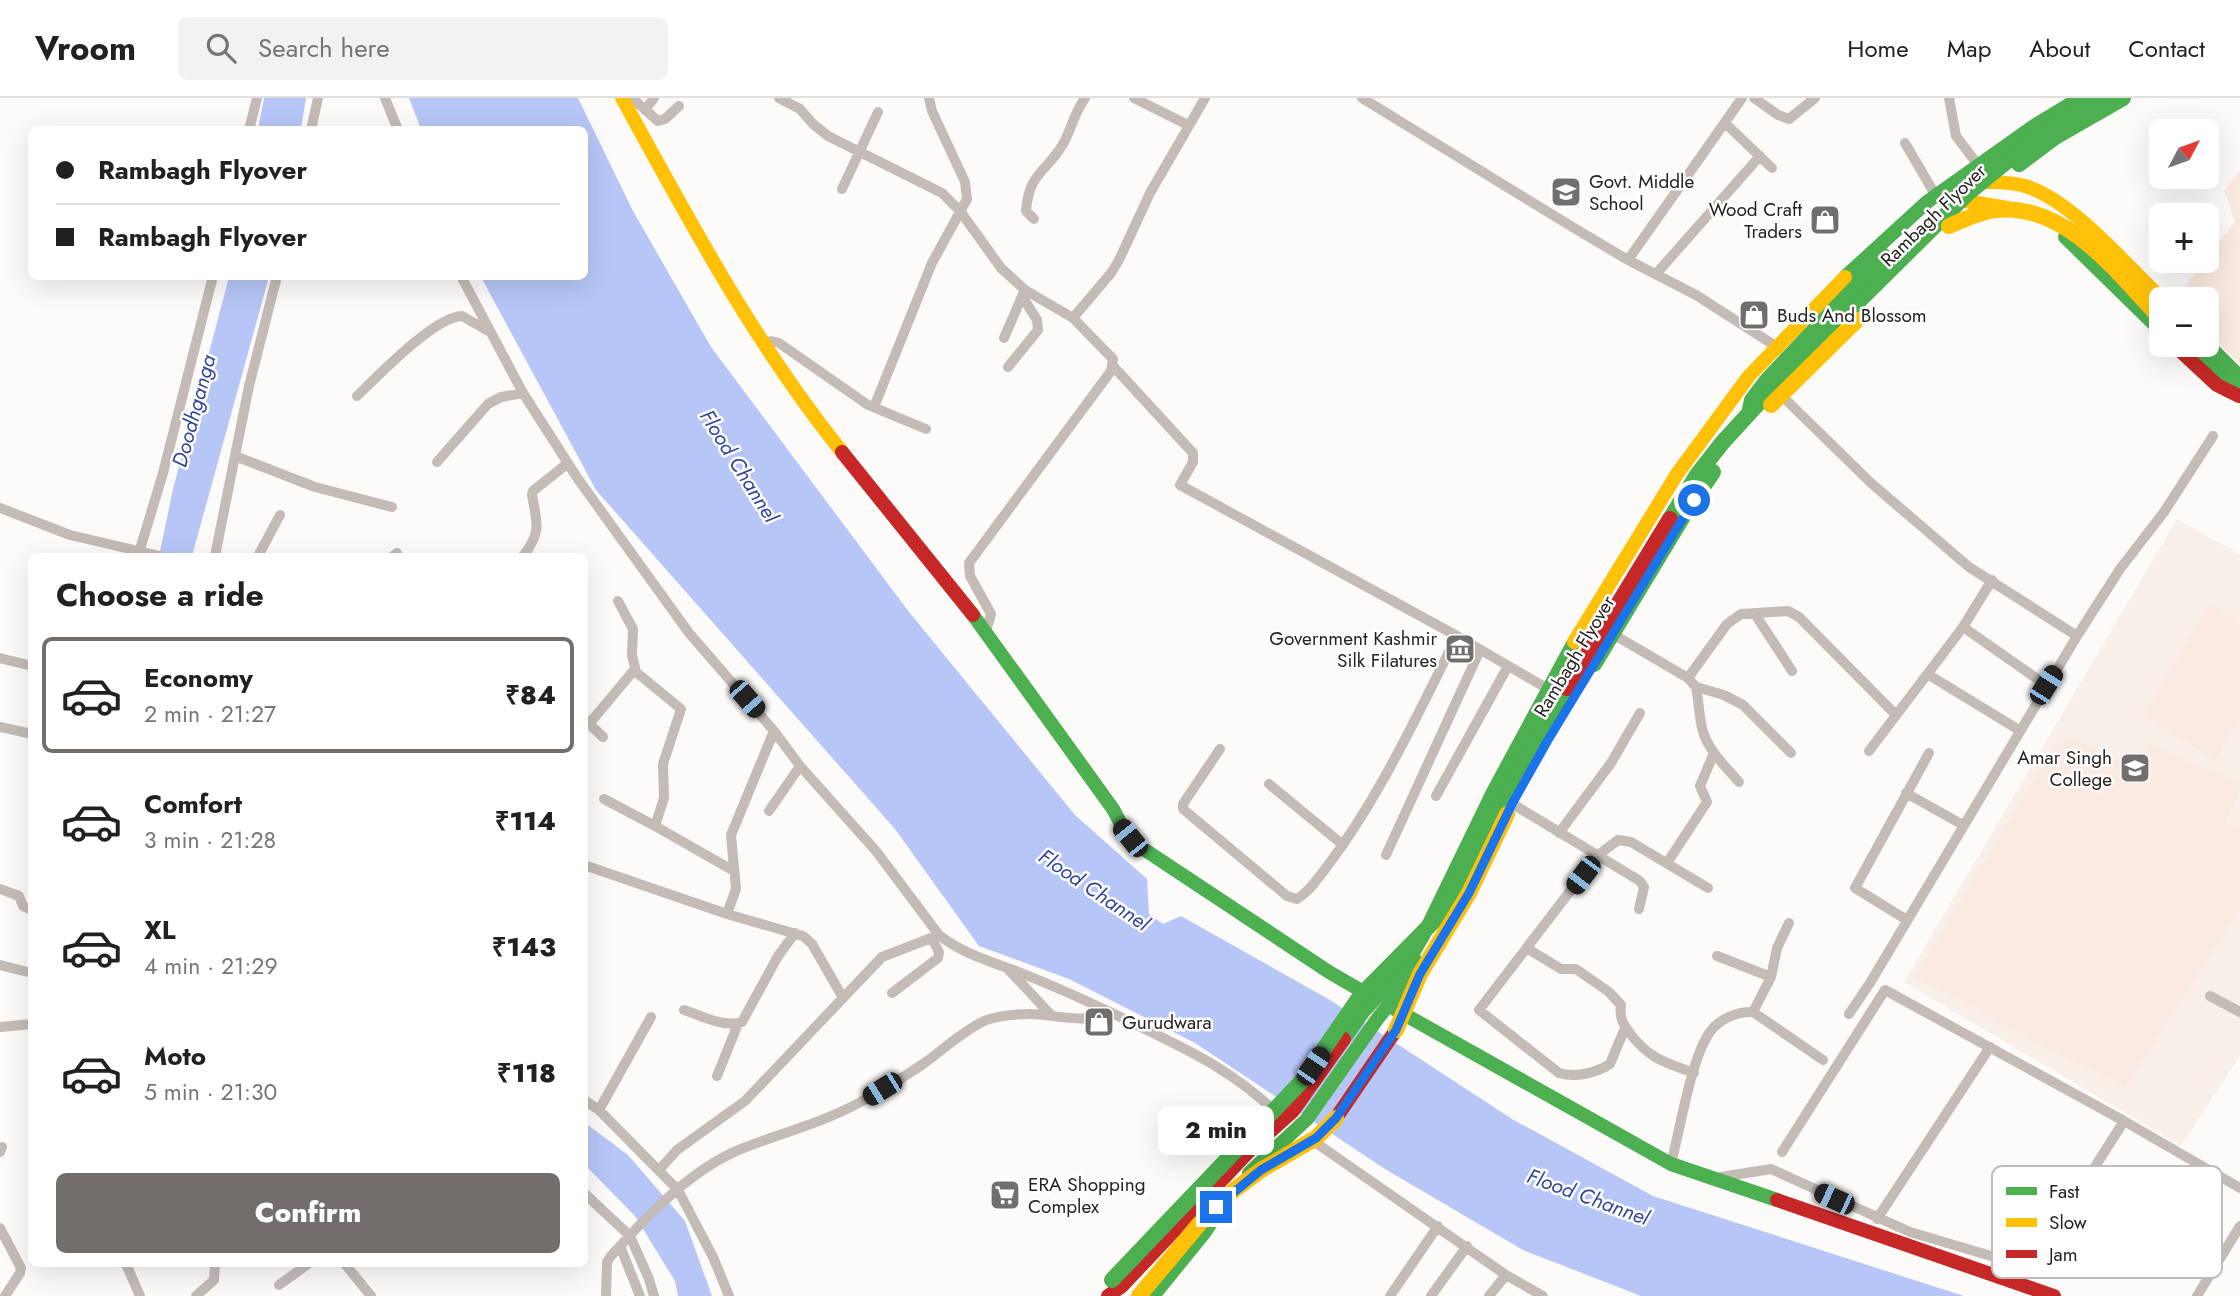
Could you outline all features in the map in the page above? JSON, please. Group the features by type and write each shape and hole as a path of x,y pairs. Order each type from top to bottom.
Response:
{"main road":[{"path":"622,98 689,220 763,344 805,405 986,631 1113,809 1120,827 1141,848 1318,965 1376,1008 1671,1164 1992,1275"},
{"path":"1153,1296 1205,1232 1225,1202 1295,1120 1406,965 1423,936 1493,792 1587,619 1677,474 1749,376 1835,286 1921,208 2034,125 2080,98"},
{"name":"Rambagh Flyover","path":"1103,1296 1105,1288 1110,1288 1302,1081 1362,995 1438,917 1462,880 1528,755 1647,552 1697,475 1788,371 1968,193 2039,135 2099,98"},
{"path":"1376,1008 1404,986 1474,868 1508,802 1606,630 1669,526 1705,474 1792,375 1966,201 2034,147 2118,98"},
{"name":"Rambagh Flyover","path":"1139,1296 1200,1223 1233,1191 1261,1170 1316,1138 1336,1118 1396,1030 1420,974 1469,893 1512,804 1682,518 1731,448 1949,226 1998,180 2055,137 2123,98"},
{"path":"1961,180 2026,186 2048,197 2070,212 2149,287"},
{"path":"1966,201 1992,204 2021,212 2053,227 2078,247 2149,319"},
{"path":"1748,414 1751,400 1766,380 1923,216 1921,208"},
{"path":"1949,226 2001,210 2029,212 2052,219 2082,241 2149,307"},
{"path":"2219,356 2240,377"},
{"path":"2187,357 2217,385 2240,395"},
{"path":"2201,357 2240,395"},
{"path":"1110,1288 1122,1286 1254,1146 1295,1120"},
{"path":"2000,1278 2053,1296"}],"street":[{"path":"251,126 257,98"},
{"path":"312,126 318,98"},
{"path":"385,98 396,126"},
{"path":"632,98 661,121 679,106"},
{"path":"645,110 654,98"},
{"path":"779,98 800,109 821,131 942,193 960,211 1001,268 1023,293 1037,320 1038,330 1007,367"},
{"path":"800,109 803,98"},
{"path":"874,407 932,263 967,200 967,190 932,111 929,98"},
{"path":"1034,219 1026,211 1027,192 1062,146 1074,114 1085,98"},
{"path":"1134,98 1188,125"},
{"path":"1073,318 1115,266 1150,192 1205,98"},
{"path":"1363,98 1628,260 1696,295 1777,347"},
{"path":"1628,260 1742,98"},
{"path":"1754,98 1778,115 1789,119 1815,98"},
{"path":"1949,98 1956,136 1978,165"},
{"path":"842,189 878,112"},
{"path":"1725,122 1772,169"},
{"path":"1905,143 1936,197"},
{"path":"1656,274 1760,156"},
{"path":"141,553 212,280"},
{"path":"216,553 276,280"},
{"path":"463,280 523,393 568,463 690,633 774,731 800,766 876,851 936,937 938,958 891,993"},
{"path":"986,631 991,614 970,576 969,563 1113,366 1110,353 1073,318 1023,293"},
{"path":"1004,338 1023,293"},
{"path":"357,396 394,360 446,320 462,316 491,332"},
{"path":"763,344 771,341 779,343 874,407 926,429"},
{"path":"1113,366 1193,453 1193,462 1180,485 1457,636 1548,689"},
{"path":"437,462 488,404 501,397 523,393"},
{"path":"1781,395 1871,483 1969,567 2077,636"},
{"path":"1849,1014 2046,685 2120,569 2164,512 2213,436"},
{"path":"235,456 315,487 392,507"},
{"path":"525,553 536,536 538,523 533,491 568,463"},
{"path":"0,508 70,535 137,553"},
{"path":"260,553 280,515"},
{"path":"1870,751 1929,675 1992,580"},
{"path":"618,601 633,629 632,655 635,669 681,709 663,764 664,798 655,826"},
{"path":"1688,678 1731,620 1741,614 1782,611 1794,613 1896,715"},
{"path":"1755,614 1792,671"},
{"path":"1587,619 1688,678 1696,688 1703,732 1714,752 1739,782"},
{"path":"1963,627 2046,685"},
{"path":"1220,749 1183,804 1183,809 1287,897 1297,899 1303,896 1343,845 1388,774 1457,636"},
{"path":"1385,855 1480,650"},
{"path":"0,658 28,665"},
{"path":"1436,796 1508,666"},
{"path":"588,721 635,669"},
{"path":"1929,675 2019,730"},
{"path":"1696,688 1724,695 1743,705 1791,753"},
{"path":"1559,833 1611,763 1640,713"},
{"path":"588,723 603,737"},
{"path":"0,727 28,733"},
{"path":"727,914 736,889 731,835 774,731"},
{"path":"1667,863 1707,802 1700,786 1714,752"},
{"path":"1907,920 1855,888 1929,753"},
{"path":"769,811 800,766"},
{"path":"1269,784 1343,845"},
{"path":"1493,792 1643,884 1639,909"},
{"path":"1906,793 1963,825"},
{"path":"604,799 734,872"},
{"path":"1625,1028 1611,1064 1587,1073 1568,1075 1559,1073 1479,1010 1597,856 1612,844 1624,839 1708,888"},
{"path":"588,866 727,914 803,936 812,944 842,996"},
{"path":"0,889 19,896 23,906 28,908"},
{"path":"1753,1012 1770,977 1777,948 1789,923"},
{"path":"716,1076 738,1024 746,1018 778,956 795,933"},
{"path":"659,1170 677,1150 745,1101 842,996 887,954 936,937 1108,1011 1220,1068 1531,1293 1543,1296"},
{"path":"1528,949 1561,969 1576,969 1609,992 1621,1005 1620,1019 1625,1028 1649,1055 1694,1073"},
{"path":"1717,956 1770,977"},
{"path":"0,965 28,971"},
{"path":"1006,967 1052,1015"},
{"path":"1782,1152 1885,990 2202,1166"},
{"path":"2210,996 2240,1012"},
{"path":"684,1010 722,1023 738,1024"},
{"path":"607,1296 607,1262 677,1191 708,1166 740,1149 788,1133 862,1102 986,1020 1028,1014 1086,1018 1102,1016 1108,1011"},
{"path":"1671,1164 1698,1055 1711,1030 1737,1013 1753,1012 1823,1060"},
{"path":"599,1110 651,1017"},
{"path":"0,1027 28,1024"},
{"path":"1877,1219 1990,1046"},
{"path":"588,1103 599,1110 677,1191 713,1257 729,1296"},
{"path":"2095,1166 2124,1121"},
{"path":"1710,1179 1771,1169 1877,1219 1992,1257"},
{"path":"2222,1178 2240,1188"},
{"path":"588,1196 634,1232 654,1296"},
{"path":"1390,1296 1438,1226"},
{"path":"2222,1255 2240,1226"},
{"path":"0,1228 21,1268 6,1296"},
{"path":"1431,1296 1466,1245"},
{"path":"620,1246 640,1296"},
{"path":"127,1267 140,1296"},
{"path":"197,1296 214,1280 215,1267"},
{"path":"279,1285 304,1267"},
{"path":"347,1267 371,1296"},
{"path":"1489,1296 1506,1275"},
{"path":"2197,1296 2208,1278"}],"shaded area":[{"path":"2240,170 2240,365 2219,344 2219,287 2184,287 2195,273 2219,273 2219,243 2235,222 2224,191"},
{"name":"Amar Singh College","path":"2177,519 2240,554 2240,1056 2181,1146 1904,982"},
{"path":"2209,605 2240,623 2240,717 2215,760 2144,715"},
{"path":"2072,738 2133,767 2151,745 2240,784 2240,791 2225,822 2240,829 2240,908 2125,1088 1915,977 2055,744"}],"water":[{"path":"264,98 306,98 301,126 259,126"},
{"name":"Flood Channel","path":"409,98 578,98 633,211 711,347 909,612 1075,815 1147,879 1149,914 1163,924 1181,916 1330,1000 1512,1119 1653,1196 1964,1296 1641,1296 1523,1250 1385,1169 1195,1043 1069,979 979,946 895,829 596,490 483,280 588,280 588,126 420,126"},
{"name":"Doodhganga","path":"228,280 268,280 193,553 160,553 173,489"},
{"path":"588,1125 628,1155 685,1221 712,1296 678,1296 675,1281 635,1216 588,1168"}],"traffic: fast":[{"path":"1845,277 1927,202 2034,126 2080,98"},
{"path":"1670,519 1697,475 1722,443 1788,371 1968,193 2039,135 2099,98"},
{"path":"2019,164 2055,137 2123,98"},
{"path":"2065,237 2149,319"},
{"path":"1748,414 1751,400 1766,380 1884,255"},
{"path":"2219,356 2240,377"},
{"path":"2201,357 2240,394"},
{"path":"1594,664 1682,518 1713,472"},
{"path":"973,615 1136,844 1329,972 1372,997"},
{"path":"1344,1039 1364,1011 1406,965 1423,936 1493,792 1574,642"},
{"path":"1112,1280 1302,1081 1361,995 1438,917 1467,870 1567,688"},
{"path":"1249,1173 1307,1119 1378,1018 1404,986 1418,962"},
{"path":"1393,1008 1671,1164 1777,1200"},
{"path":"1153,1296 1205,1232 1222,1206"}],"traffic: slow":[{"path":"622,98 751,324 842,452"},
{"path":"1976,181 2025,186 2043,193 2080,219 2150,287"},
{"path":"1966,201 2007,208"},
{"path":"1949,226 1977,214 1995,210 2021,211 2045,217 2088,245 2149,306"},
{"path":"1574,642 1677,474 1749,376 1845,277"},
{"path":"1771,405 1857,320"},
{"path":"1396,1030 1420,974 1469,893 1507,814"},
{"path":"1139,1296 1200,1223 1233,1191 1261,1170 1316,1138 1336,1118"}],"traffic: jam":[{"path":"2187,357 2217,385 2239,396"},
{"path":"842,452 973,615"},
{"path":"1567,688 1670,519"},
{"path":"1336,1118 1396,1030"},
{"path":"1108,1296 1122,1286 1254,1146 1293,1111 1344,1039"},
{"path":"1777,1200 1992,1275"},
{"path":"2002,1278 2054,1296"}],"place":[{"name":"Govt. Middle School","path":"1566,192"},
{"name":"Wood Craft Traders","path":"1825,220"},
{"name":"Buds And Blossom","path":"1754,315"},
{"name":"Government Kashmir Silk Filatures","path":"1460,649"},
{"name":"Amar Singh College","path":"2135,768"},
{"name":"Gurudwara","path":"1099,1022"},
{"name":"ERA Shopping Complex","path":"1005,1195"}],"route":[{"path":"1216,1207 1261,1170 1316,1138 1336,1118 1396,1030 1420,974 1469,893 1512,804 1694,500"}]}
